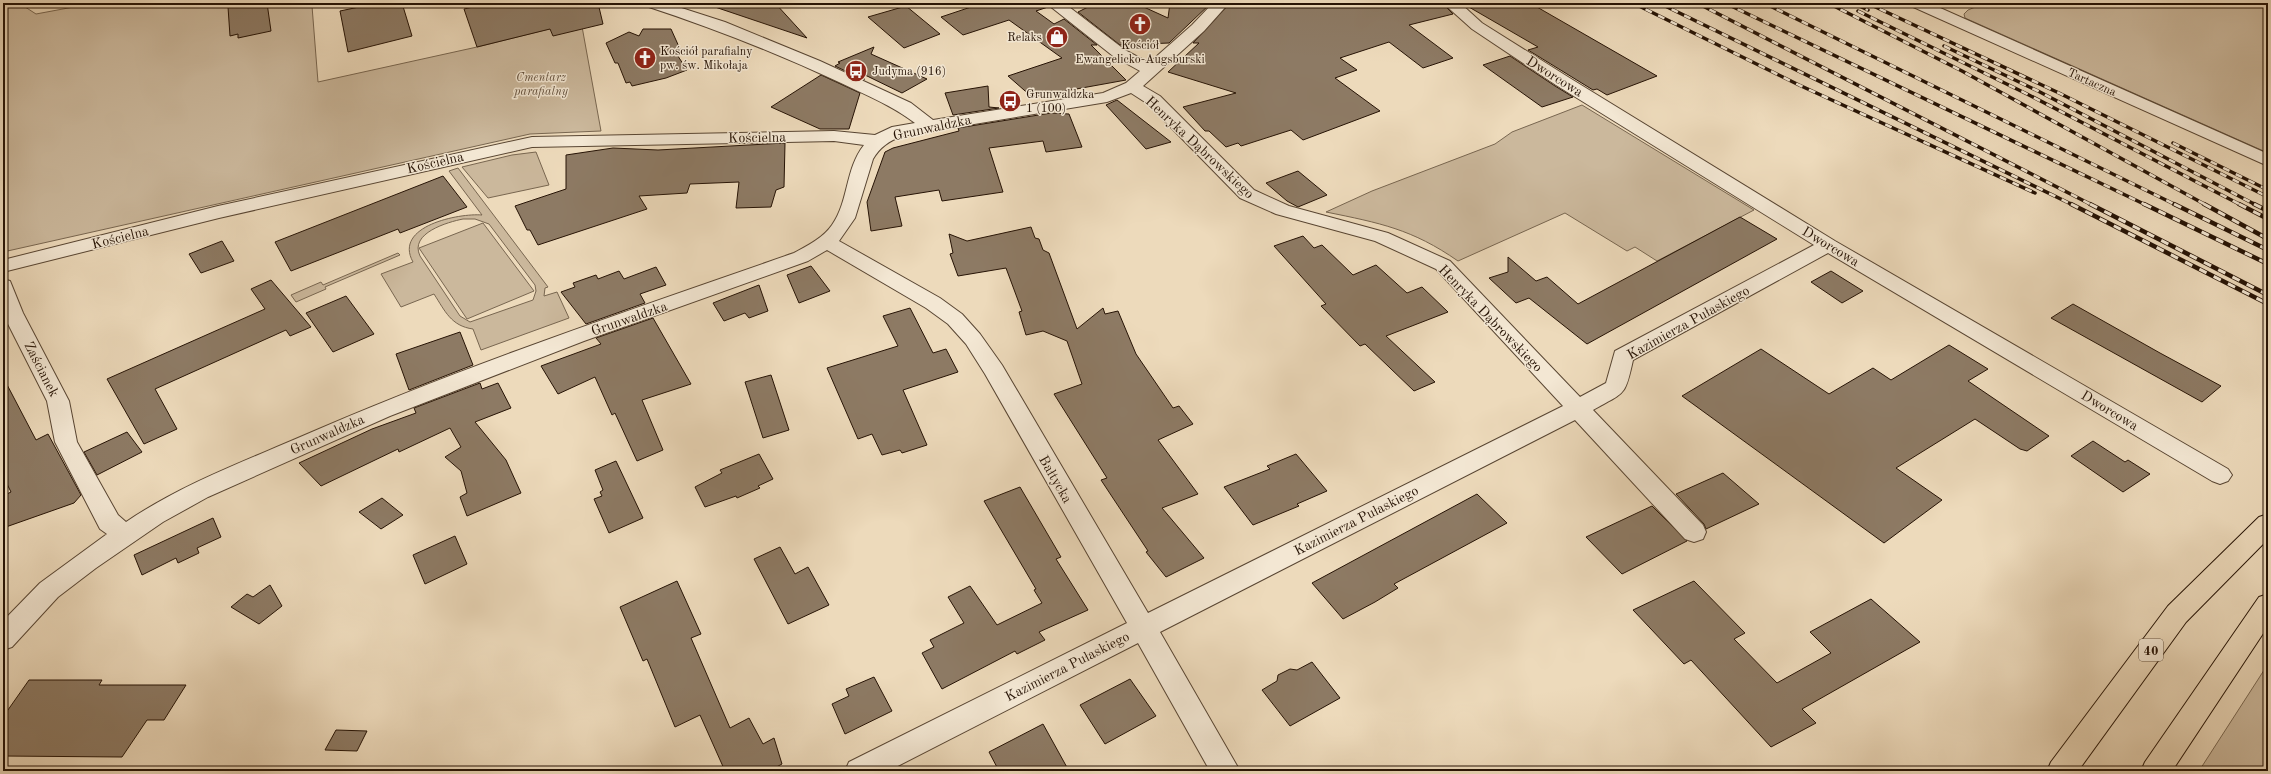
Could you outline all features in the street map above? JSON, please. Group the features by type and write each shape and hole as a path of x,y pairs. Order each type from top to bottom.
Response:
{"main road":[{"name":"40","path":"2061,771 2177,614 2268,524"},
{"path":"2155,771 2268,605"}],"street":[{"path":"656,3 720,25 814,64 905,107 929,125"},
{"path":"1054,3 1118,53 1150,70"},
{"name":"Grunwaldzka","path":"3,638 49,590 124,534 154,515 200,491 362,418 577,336 769,270 801,257 827,242 843,222 862,164 878,141 898,131 1107,97 1132,87 1198,28 1221,3"},
{"name":"Dworcowa","path":"1451,3 1477,26 1562,81 1828,245 2220,475"},
{"name":"Tartaczna","path":"1916,3 2268,161"},
{"name":"Henryka Dąbrowskiego","path":"1132,87 1154,100 1246,194 1263,204 1309,219 1343,225 1399,242 1443,265 1694,532"},
{"path":"878,94 898,131"},
{"name":"Kościelna","path":"3,266 218,212 532,142 834,136 878,141"},
{"name":"Bałtycka","path":"827,242 933,303 955,319 973,339 994,370 1226,771"},
{"name":"Kazimierza Pułaskiego","path":"859,771 1577,409 1616,386 1623,356 1828,245"},
{"name":"Zaścianek","path":"3,286 13,313 58,402 66,442 109,522 124,534"}],"green space":[{"name":"Cmentarz parafialny","path":"19,3 36,14 95,3 324,3 312,6 318,82 477,47 581,21 601,131 530,134 3,252 3,5"},
{"path":"1985,3 2268,3 2268,153 1965,18 1964,14 1968,10"},
{"path":"1582,105 1754,210 1657,261 1635,247 1627,251 1565,213 1458,261 1426,241 1410,234 1379,224 1326,212 1372,191 1495,144 1512,132"},
{"path":"536,152 549,185 488,198 462,167 512,155"},
{"path":"458,168 548,287 545,288 544,296 557,292 569,318 481,350 473,329 459,325 449,317 434,294 401,307 381,274 413,262 409,250 412,239 420,231 431,224 459,216 482,215 449,171","holes":["463,219 475,219 489,224 535,285 536,291 533,300 470,322 460,316 420,256 418,248 420,241 432,230 448,223"]},
{"path":"483,223 534,291 467,319 419,248"},
{"path":"398,253 400,255 325,287 326,289 296,302 291,295 321,282 323,285"},
{"path":"2268,664 2268,771 2199,771"}],"building":[{"path":"245,3 267,3 271,31 238,38 238,34 230,36 228,7"},
{"path":"378,3 402,3 412,36 348,52 340,11"},
{"path":"472,3 598,3 603,24 553,36 550,29 477,47 464,9 473,7"},
{"path":"716,3 775,3 807,38 715,7"},
{"path":"983,3 1045,3 1048,7 1036,11 1054,24 1064,19 1097,45 1091,45 1126,80 1032,97 1008,76 1062,58 1009,20 963,35 941,17"},
{"path":"1096,3 1135,3 1168,18 1170,3 1211,3 1169,43 1120,45 1078,12"},
{"path":"1230,3 1442,3 1453,14 1409,25 1453,58 1423,68 1389,42 1340,58 1357,70 1335,78 1380,111 1303,140 1291,130 1241,146 1238,143 1226,147 1209,131 1205,131 1183,107 1236,93 1168,72 1199,43 1193,43"},
{"path":"1462,3 1530,3 1657,76 1607,95 1597,89 1593,90 1528,50 1538,47"},
{"path":"906,6 940,34 904,48 868,17"},
{"name":"Kościół parafialny pw. św. Mikołaja","path":"643,29 671,29 680,49 674,50 687,70 666,78 632,86 630,82 626,83 618,63 615,63 606,43 629,32 639,36"},
{"path":"874,47 871,54 927,79 902,93 865,75 864,80 835,66 840,63 838,62"},
{"path":"1510,56 1573,97 1542,107 1483,65"},
{"path":"821,75 860,93 849,129 820,129 771,107"},
{"path":"988,86 989,107 999,108 953,115 945,93"},
{"path":"1117,100 1171,142 1146,149 1106,105"},
{"path":"1051,113 1069,114 1082,147 1046,152 1043,141 989,148 1003,192 942,201 939,190 895,197 902,226 871,231 867,202 885,152 893,148 959,131 958,128"},
{"path":"785,143 784,187 776,190 771,207 736,208 739,182 690,184 687,193 639,196 647,209 538,245 530,230 527,230 515,206 566,189 566,155 613,148 658,150"},
{"path":"1298,171 1327,195 1298,207 1287,201 1266,183"},
{"path":"443,176 467,207 400,233 398,229 291,271 275,242"},
{"path":"1740,217 1777,239 1587,344 1529,298 1516,303 1489,278 1508,272 1508,257 1536,281 1547,277 1578,304"},
{"path":"1031,227 1035,238 1039,239 1043,250 1049,253 1077,329 1103,308 1105,314 1118,311 1136,354 1173,408 1179,406 1193,424 1158,440 1198,494 1162,508 1204,558 1166,577 1146,552 1148,551 1101,480 1107,478 1054,394 1082,384 1067,341 1043,331 1026,335 1019,312 1022,311 1006,268 958,276 950,254 953,253 949,234 967,241"},
{"path":"1303,236 1314,248 1322,245 1353,275 1376,265 1407,293 1422,287 1448,312 1386,336 1435,382 1414,391 1365,344 1360,346 1321,306 1326,304 1274,246"},
{"path":"222,241 234,261 201,273 189,254"},
{"path":"811,266 830,291 799,303 787,275"},
{"path":"656,267 666,285 640,294 645,303 586,324 561,292 575,287 573,283 596,275 598,279 619,271 624,279"},
{"path":"1831,271 1863,291 1842,303 1811,282"},
{"path":"271,280 311,327 290,336 286,330 155,389 177,429 144,444 107,379 265,309 251,289"},
{"path":"759,285 768,311 749,318 745,313 724,321 713,303"},
{"path":"346,296 374,334 333,352 306,313"},
{"path":"2073,304 2221,386 2202,402 2051,318"},
{"path":"910,308 933,353 946,349 958,372 903,390 927,445 902,453 900,450 882,455 872,434 858,439 827,368 898,346 883,316"},
{"path":"653,318 691,384 642,400 663,450 637,461 615,413 612,415 595,377 558,394 541,366 601,344 596,338"},
{"path":"460,332 473,365 409,390 396,354"},
{"path":"1949,345 1988,369 1968,381 2049,436 2027,451 2020,449 1975,419 1896,468 1942,500 1884,543 1682,396 1761,349 1829,394 1873,368 1891,380"},
{"path":"771,375 789,430 763,438 745,382"},
{"path":"3,377 36,440 48,434 81,495 74,503 3,528 3,496 11,492 3,476"},
{"path":"480,383 482,389 498,383 511,408 475,422 506,460 521,493 467,516 460,497 467,493 461,471 445,457 461,447 450,428 399,452 398,449 321,486 299,463 372,429 416,413 414,408"},
{"path":"127,432 142,452 97,475 84,452"},
{"path":"2093,441 2125,462 2128,460 2150,474 2123,492 2071,456"},
{"path":"759,454 773,479 758,486 760,488 737,498 736,496 705,507 695,487 722,473 720,470"},
{"path":"1296,454 1327,491 1297,504 1299,506 1253,525 1224,487 1270,469 1267,466"},
{"path":"616,461 643,518 609,533 594,499 602,496 600,492 603,490 595,470"},
{"path":"1723,473 1759,504 1706,529 1704,524 1676,494"},
{"path":"1020,487 1061,557 1056,559 1088,610 1039,632 1045,640 1017,654 1015,651 942,689 922,653 934,647 930,640 964,623 948,597 970,586 997,625 1042,603 1034,590 1036,589 984,501"},
{"path":"1477,494 1507,523 1394,584 1398,588 1375,602 1343,619 1312,583"},
{"path":"382,498 403,515 381,529 359,512"},
{"path":"1652,506 1687,541 1622,574 1586,537"},
{"path":"213,518 221,537 197,548 199,553 178,563 176,558 142,575 134,555"},
{"path":"455,536 467,564 425,584 413,555"},
{"path":"780,547 795,574 808,567 829,605 788,624 754,559"},
{"path":"677,581 701,634 691,638 730,728 749,718 763,744 774,738 782,764 769,771 725,771 700,715 675,727 647,659 643,661 620,607"},
{"path":"1694,581 1745,633 1734,639 1777,683 1831,653 1810,632 1871,599 1920,642 1802,709 1816,723 1771,747 1691,660 1684,664 1633,610"},
{"path":"270,585 282,606 259,624 231,607 247,594 253,597"},
{"path":"1312,662 1340,698 1290,726 1262,690 1277,681 1278,675 1290,669 1297,670"},
{"path":"874,677 892,711 845,734 832,704 849,696 846,689"},
{"path":"1130,679 1156,716 1105,744 1080,705"},
{"path":"29,680 102,680 99,685 186,685 164,720 147,720 122,757 3,756 3,717"},
{"path":"1043,724 1069,771 999,771 989,752"},
{"path":"336,730 367,731 357,751 325,750"}],"railway":[{"path":"1633,3 1799,85 2035,193"},
{"path":"1659,3 2072,205"},
{"path":"1697,3 2092,205"},
{"path":"1725,3 2146,205"},
{"path":"1764,3 2176,205"},
{"path":"1828,3 1962,71 2206,205"},
{"path":"1853,3 1868,10"},
{"path":"1867,3 2059,93 2268,197"},
{"path":"1858,11 2027,94 2241,205"},
{"path":"1944,46 2038,91 2256,205"},
{"path":"2173,143 2268,190"},
{"path":"2090,204 2268,295"},
{"path":"2144,204 2268,264"},
{"path":"2174,204 2268,250"},
{"path":"2204,204 2268,239"},
{"path":"2239,204 2268,219"},
{"path":"2072,205 2268,304"},
{"path":"2256,205 2268,211"}],"place":[{"name":"Kościół Ewangelicko-Augsburski","path":"1140,24"},
{"name":"Relaks","path":"1057,37"},
{"name":"Kościół parafialny pw. św. Mikołaja","path":"645,58"},
{"name":"Judyma (916)","path":"856,71"},
{"name":"Grunwaldzka 1 (100)","path":"1010,101"}]}
